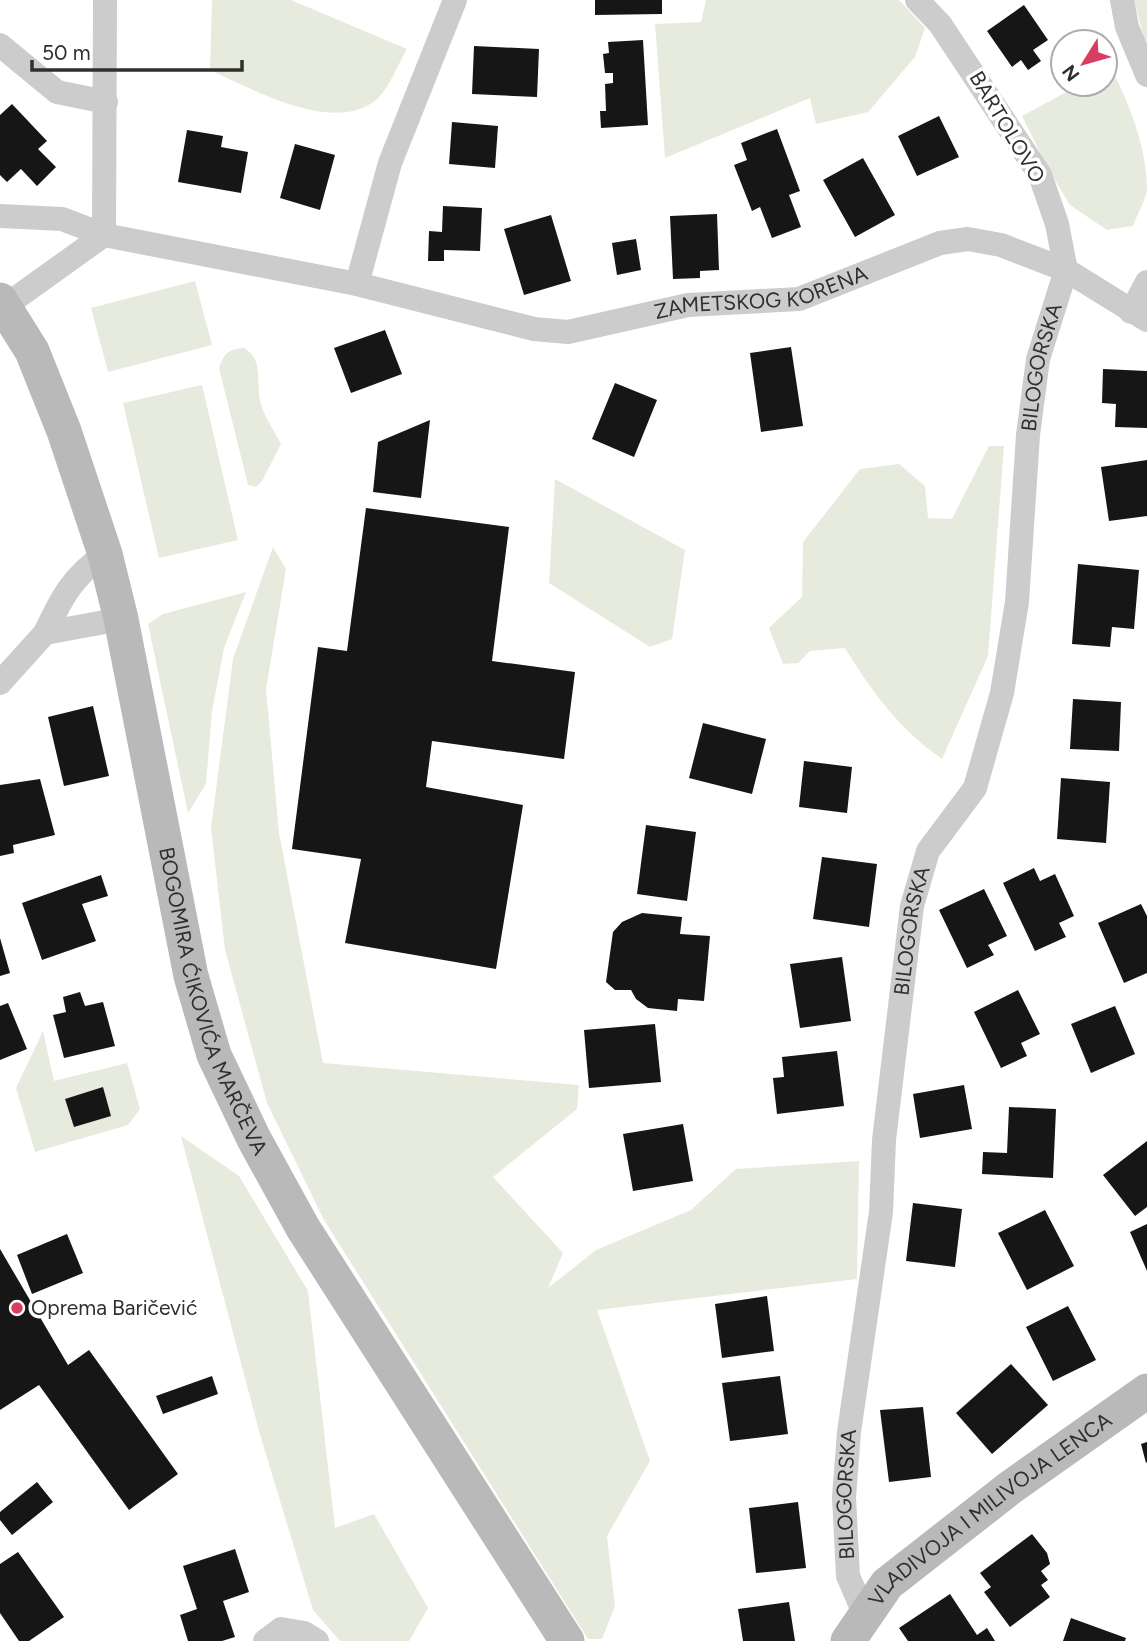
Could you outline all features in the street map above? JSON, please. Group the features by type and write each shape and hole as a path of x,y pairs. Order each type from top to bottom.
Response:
{"street":[{"path":"3,303 104,235 105,0"},
{"path":"357,284 390,163 455,0"},
{"name":"BARTOLOVO","path":"917,0 940,24 1040,175 1057,224 1066,270"},
{"path":"1122,0 1127,27 1147,75"},
{"path":"0,45 57,92 106,102"},
{"name":"ZAMETSKOG KORENA","path":"0,216 62,219 104,235 357,284 534,329 568,331 688,305 799,299 940,243 968,239 1001,245 1066,270 1139,316"},
{"name":"BILOGORSKA","path":"856,1627 848,1576 845,1484 849,1432 881,1212 884,1140 912,906 928,851 975,788 1002,693 1017,601 1028,435 1038,359 1066,270"},
{"path":"1139,316 1147,282"},
{"name":"BOGOMIRA ĆIKOVIĆA MARČEVA","path":"3,303 32,351 64,431 105,554 121,619 191,976 214,1055 254,1139 345,1298 567,1641"},
{"path":"0,683 45,633 62,597 80,571 105,554"},
{"path":"45,633 121,619"},
{"name":"VLADIVOJA I MILIVOJA LENCA","path":"856,1627 887,1584 934,1545 1147,1391"},
{"path":"265,1641 281,1629 304,1633 317,1641"}],"shaded area":[{"path":"212,0 291,0 407,49 389,83 376,100 358,110 338,113 316,111 270,97 210,70"},
{"path":"706,0 899,0 925,28 915,57 868,112 816,124 810,98 665,158 655,24 701,22"},
{"path":"1134,0 1147,0 1147,42 1144,38"},
{"path":"1119,85 1141,143 1146,175 1147,191 1133,226 1107,230 1070,205 1047,167 1022,116 1055,98 1119,98"},
{"path":"195,281 212,345 108,372 91,308"},
{"path":"244,348 255,359 261,404 281,444 262,481 256,487 248,485 219,368 228,353"},
{"path":"202,385 238,540 159,558 123,403"},
{"path":"989,446 1004,446 988,656 942,759 912,735 887,709 845,648 810,651 798,663 783,664 769,628 802,597 803,542 860,469 899,464 925,486 928,518 952,519"},
{"path":"555,479 685,550 672,639 650,647 549,583"},
{"path":"273,547 286,569 266,689 279,833 323,1063 579,1085 577,1109 493,1177 563,1253 548,1288 596,1250 691,1210 736,1169 859,1161 857,1279 597,1310 650,1461 607,1536 615,1606 602,1639 588,1639 324,1220 267,1103 225,950 211,828 233,659"},
{"path":"246,592 224,648 212,711 206,784 188,813 148,624 163,614"},
{"path":"43,1031 54,1081 127,1063 140,1109 128,1125 35,1152 16,1088"},
{"path":"181,1136 239,1176 308,1291 335,1528 374,1514 428,1608 409,1641 340,1641 313,1610 259,1431"}],"building":[{"path":"595,0 662,0 662,14 595,15"},
{"path":"1024,5 1048,40 1033,50 1041,61 1028,70 1021,60 1012,67 987,31"},
{"path":"643,40 648,125 601,128 600,111 606,111 605,84 613,83 613,73 605,73 603,54 609,53 608,42"},
{"path":"474,46 539,49 537,97 472,94"},
{"path":"12,104 47,141 38,149 56,167 37,186 21,169 7,182 0,175 0,115"},
{"path":"939,116 959,157 917,176 898,136"},
{"path":"452,122 498,126 495,168 449,164"},
{"path":"777,129 800,191 789,195 801,227 772,238 760,207 752,211 734,165 747,160 741,143"},
{"path":"187,130 223,136 221,147 248,152 241,193 178,182"},
{"path":"295,144 335,155 320,210 280,198"},
{"path":"863,158 895,215 855,237 823,180"},
{"path":"443,206 482,208 480,251 444,250 444,261 428,261 429,231 442,232"},
{"path":"717,214 719,270 700,271 700,278 673,279 670,216"},
{"path":"551,215 571,281 524,295 504,229"},
{"path":"636,239 641,270 617,275 612,243"},
{"path":"385,330 402,374 351,393 334,348"},
{"path":"791,347 803,426 761,432 750,353"},
{"path":"1103,369 1147,371 1147,428 1115,427 1116,404 1102,403"},
{"path":"615,383 657,400 634,457 592,439"},
{"path":"430,420 421,498 373,492 378,442"},
{"path":"1147,460 1147,516 1109,521 1101,467"},
{"path":"366,508 509,527 492,661 575,672 564,759 432,741 426,787 523,805 496,969 345,943 361,859 292,849 318,647 347,651"},
{"path":"1078,564 1139,570 1134,629 1112,627 1110,647 1072,644"},
{"path":"1073,699 1121,702 1119,751 1070,749"},
{"path":"93,706 109,776 64,786 48,717"},
{"path":"703,723 766,739 752,794 689,778"},
{"path":"804,761 852,767 847,813 799,807"},
{"path":"1061,778 1110,782 1106,843 1057,839"},
{"path":"40,779 55,835 13,845 14,853 0,856 0,785"},
{"path":"646,825 696,832 687,901 637,894"},
{"path":"822,857 877,864 869,927 813,919"},
{"path":"1034,868 1040,881 1055,874 1074,916 1059,923 1066,937 1035,951 1003,883"},
{"path":"101,875 108,896 82,904 96,941 42,960 22,903"},
{"path":"984,889 1007,936 988,945 994,955 967,968 939,910"},
{"path":"1141,904 1147,916 1147,973 1124,983 1098,923"},
{"path":"642,913 682,917 680,934 710,936 704,1001 678,999 677,1011 648,1008 636,999 631,990 615,990 606,982 613,932 622,922"},
{"path":"0,938 10,973 0,976"},
{"path":"842,957 851,1021 800,1028 790,964"},
{"path":"1018,990 1040,1034 1021,1043 1027,1056 1001,1068 974,1012"},
{"path":"80,992 85,1006 103,1002 115,1046 64,1058 53,1015 66,1012 63,997"},
{"path":"8,1003 27,1049 0,1060 0,1006"},
{"path":"1115,1006 1135,1054 1091,1073 1071,1024"},
{"path":"655,1024 661,1082 589,1088 584,1030"},
{"path":"837,1051 844,1106 777,1114 773,1078 784,1077 782,1057"},
{"path":"964,1085 972,1129 920,1138 913,1094"},
{"path":"103,1087 111,1116 74,1127 65,1099"},
{"path":"1009,1107 1056,1109 1053,1178 982,1174 983,1152 1007,1153"},
{"path":"683,1124 693,1181 633,1191 623,1134"},
{"path":"1147,1141 1147,1207 1135,1216 1103,1175"},
{"path":"913,1203 962,1209 955,1267 906,1261"},
{"path":"1045,1210 1074,1266 1027,1290 998,1233"},
{"path":"1147,1224 1147,1271 1130,1232"},
{"path":"67,1234 83,1273 32,1294 17,1255"},
{"path":"0,1249 68,1365 89,1350 178,1474 129,1510 39,1385 0,1410"},
{"path":"767,1296 774,1351 722,1358 715,1304"},
{"path":"1068,1306 1096,1360 1053,1381 1026,1327"},
{"path":"1011,1364 1048,1405 992,1454 956,1413"},
{"path":"212,1376 218,1394 163,1414 156,1396"},
{"path":"780,1376 788,1434 730,1441 722,1383"},
{"path":"923,1407 931,1477 889,1482 880,1410"},
{"path":"1147,1442 1147,1462 1146,1463 1141,1444"},
{"path":"37,1482 53,1502 12,1535 0,1520 0,1512"},
{"path":"798,1502 806,1568 756,1573 749,1508"},
{"path":"1032,1534 1047,1553 1050,1564 1041,1571 1048,1580 1041,1585 1050,1597 1010,1627 984,1592 991,1587 980,1573"},
{"path":"235,1549 249,1592 223,1601 235,1637 222,1641 188,1641 180,1615 197,1609 183,1566"},
{"path":"18,1552 64,1617 29,1641 19,1641 0,1613 0,1564"},
{"path":"950,1594 977,1635 987,1628 995,1641 908,1641 899,1628"},
{"path":"789,1602 795,1641 743,1641 738,1609"},
{"path":"1071,1618 1126,1638 1125,1641 1063,1641"}],"place":[{"name":"Oprema Baričević","path":"17,1308"}]}
